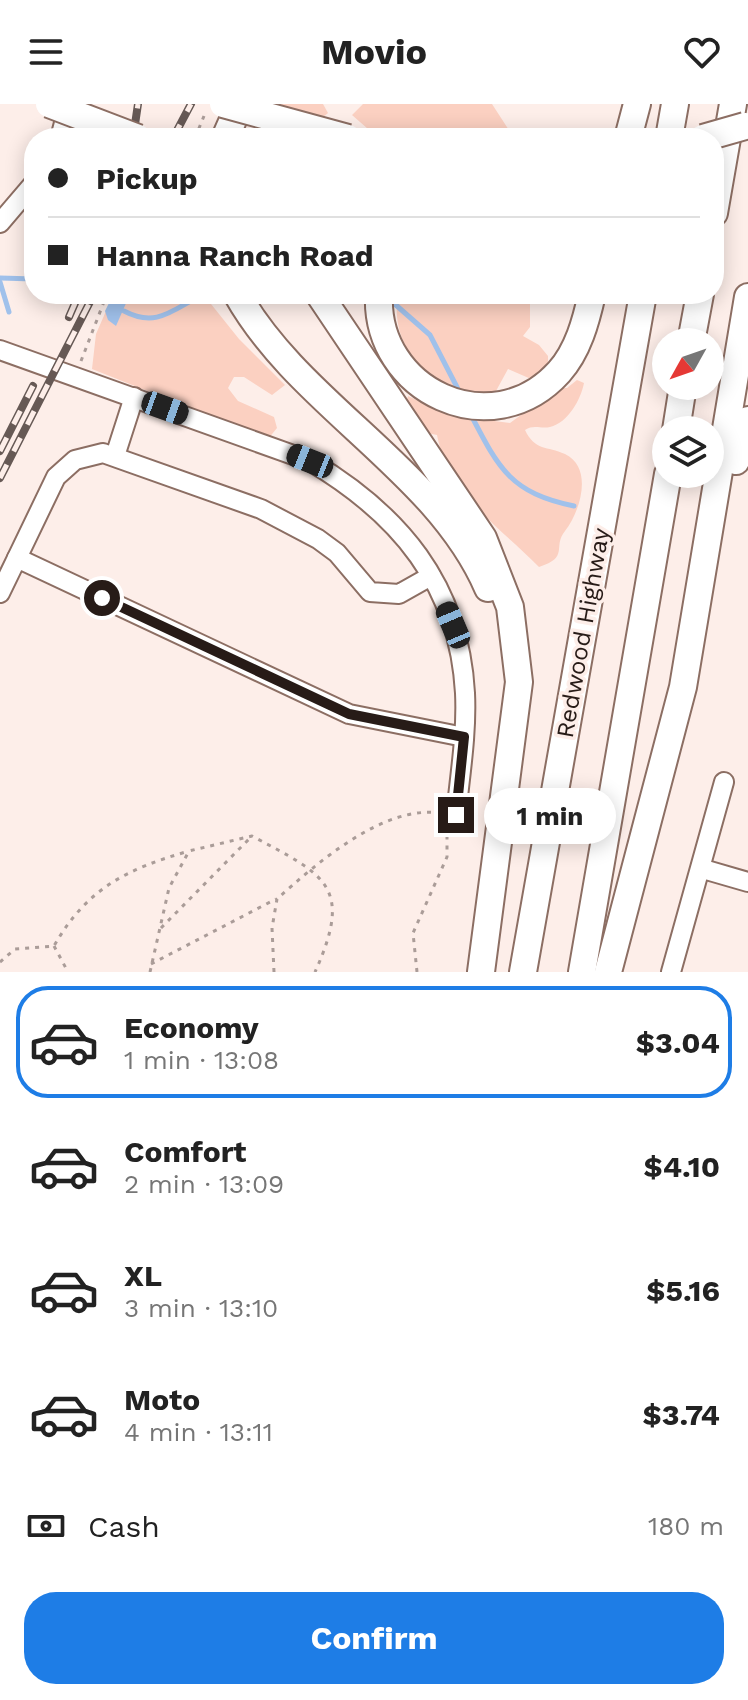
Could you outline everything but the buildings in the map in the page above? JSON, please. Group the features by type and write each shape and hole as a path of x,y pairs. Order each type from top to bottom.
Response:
{"highway":[{"path":"49,104 112,128"},
{"path":"229,128 240,104"},
{"path":"631,128 637,104"},
{"path":"671,128 675,104"},
{"path":"214,109 302,128"},
{"path":"724,129 744,120"},
{"path":"724,182 744,120"},
{"path":"608,972 678,710 748,297"},
{"path":"244,304 269,341 427,501 470,554 488,587 502,628 513,720"},
{"path":"326,304 478,530 498,571 514,625 519,662 481,972"},
{"path":"379,304 387,344 411,378 447,400 483,406 530,395 560,371 579,339 589,304"},
{"name":"Redwood Highway","path":"523,972 641,304"},
{"path":"694,328 698,304"},
{"path":"713,516 732,475 748,420"},
{"path":"582,972 666,488"}],"street":[{"path":"63,128 69,104"},
{"path":"0,223 24,195"},
{"path":"0,350 310,461 351,485 385,513 412,545 431,576 453,625 461,660 465,694 464,737 446,814"},
{"path":"115,456 134,397"},
{"path":"0,593 56,477 75,460 103,453 261,509 318,539 337,553 370,592 399,594 431,576"},
{"path":"17,558 349,714 464,737"},
{"path":"671,972 703,869 724,782"},
{"path":"703,869 748,882"}],"path":[{"path":"202,128 214,109"},
{"path":"77,377 89,334 102,304"},
{"path":"151,964 277,899 357,835 421,810 446,814 447,857 413,933 417,972"},
{"path":"159,930 252,836"},
{"path":"54,946 71,917 112,880 148,863 252,836 312,869 332,893 332,935 315,972"},
{"path":"150,972 169,888 189,851"},
{"path":"274,972 272,928 277,899"},
{"path":"0,962 15,949 54,946"},
{"path":"54,946 68,972"}],"shaded area":[{"path":"269,104 323,104 328,113 322,118"},
{"path":"363,104 492,104 508,128 367,128 352,115"},
{"path":"109,304 211,304 239,339 285,385 272,395 244,377 234,377 228,388 238,401 274,417 277,428 268,439 92,369 96,334"},
{"path":"398,304 530,304 530,327 523,336 539,345 548,356 548,365 531,379 508,369 496,391 475,392 455,388 437,380 409,353 397,315"},
{"path":"577,380 584,383 577,403 568,416 557,425 525,430 537,445 565,454 574,461 582,480 579,502 561,537 557,555 539,567 464,493 443,456 437,435 427,433 406,403 408,396 448,415 510,423 558,388 567,388"}],"water":[{"path":"108,304 126,304 116,326 108,320 105,311"}],"waterway":[{"path":"0,278 24,279"},
{"path":"0,282 9,312"},
{"path":"124,311 136,316 156,317 185,304"},
{"path":"395,304 430,335 459,391"},
{"path":"471,415 509,476 535,494 574,506"}],"railway":[{"path":"134,128 138,104"},
{"path":"178,128 191,104"},
{"path":"69,317 75,304"},
{"path":"0,478 89,304"},
{"path":"0,451 33,386"}],"route":[{"path":"102,598 349,714 464,737 456,815"}]}
